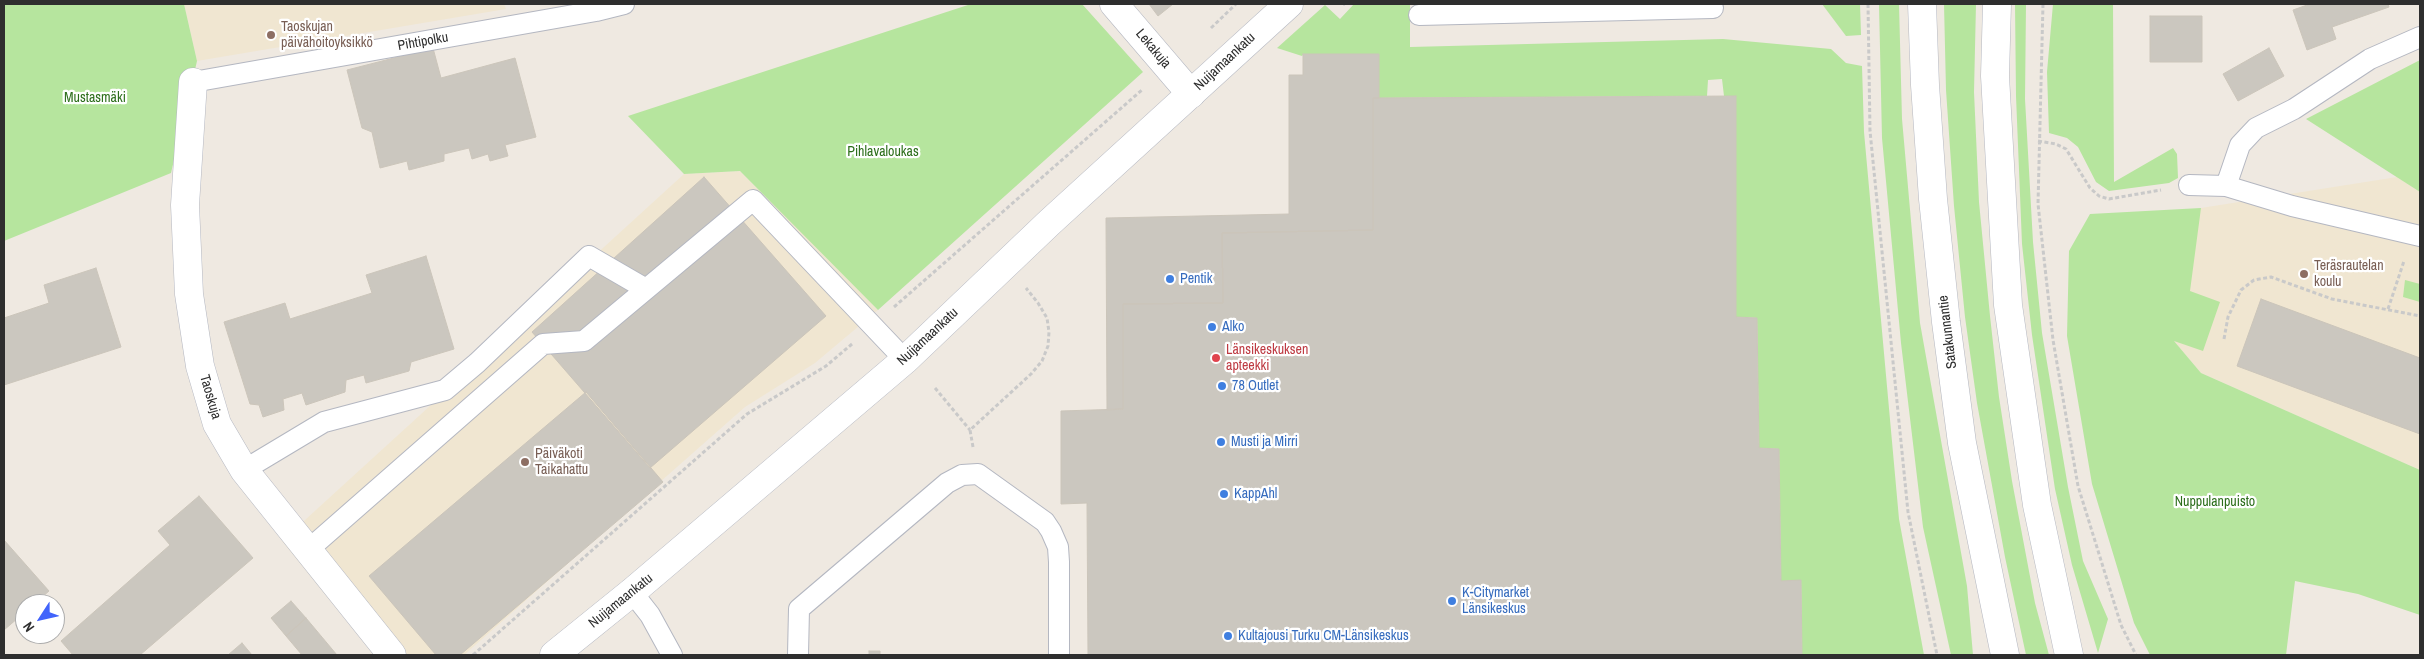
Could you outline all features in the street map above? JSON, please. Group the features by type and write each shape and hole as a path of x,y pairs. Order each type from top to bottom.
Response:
{"main road":[{"name":"Lekakuja","path":"1114,4 1191,94"},
{"name":"Nuijamaankatu","path":"554,655 632,592 905,360 1050,222 1289,4"},
{"name":"Satakunnantie","path":"1922,4 1925,85 1933,199 1946,322 1962,443 2005,655"},
{"path":"1996,4 1995,76 2008,305 2037,504 2069,655"},
{"name":"Taoskuja","path":"193,82 185,205 189,294 200,366 217,424 244,470 392,655"}],"lane":[{"name":"Pihtipolku","path":"193,82 596,12 624,4"},
{"path":"1419,15 1490,8 1713,8"},
{"path":"2226,186 2240,145 2256,128 2294,108 2370,59 2420,37"},
{"path":"2189,185 2226,186 2292,206 2416,235"},
{"path":"308,550 543,344 584,341 753,200 905,360"},
{"path":"244,470 324,422 445,390 477,363 589,256 646,289"},
{"path":"798,655 799,609 947,483 962,475 978,474 1045,522 1058,547 1059,655"},
{"path":"632,592 650,615 672,655"}],"path":[{"path":"1204,35 1236,4"},
{"path":"1868,4 1870,131 1908,512 1937,655"},
{"path":"2043,4 2038,141 2038,204 2053,340 2078,486 2121,625 2136,655"},
{"path":"473,655 747,414 826,366 874,326 1143,88"},
{"path":"2038,141 2056,144 2066,149 2090,188 2099,196 2109,199 2189,185"},
{"path":"2388,309 2416,235"},
{"path":"2224,339 2228,317 2241,290 2254,280 2262,278 2271,277 2332,300 2420,316"},
{"path":"970,430 1031,374 1042,361 1048,346 1049,332 1046,318 1038,303 1025,287"},
{"path":"935,388 970,430 978,474"}],"shaded area":[{"name":"Taoskujan päivähoitoyksikkö","path":"184,4 504,4 506,9 197,61"},
{"name":"Päiväkoti Taikahattu","path":"740,171 878,310 815,363 745,407 464,655 374,655 282,541 684,174"},
{"name":"Teräsrautelan koulu","path":"2397,177 2420,192 2420,470 2201,373 2173,340 2201,208"}],"green space":[{"name":"Mustasmäki","path":"4,4 184,4 197,61 171,173 4,241"},
{"name":"Pihlavaloukas","path":"971,4 1082,4 1143,72 878,310 740,171 684,174 628,116"},
{"path":"1354,4 1410,4 1410,47 1723,39 1831,49 1846,63 1862,66 1864,132 1899,519 1924,655 1802,655 1801,581 1781,581 1779,449 1759,448 1757,318 1736,317 1736,96 1724,96 1722,79 1708,80 1707,96 1379,98 1379,54 1304,54 1302,56 1277,48 1325,5 1340,19"},
{"path":"1822,4 1860,4 1861,35 1846,36"},
{"path":"1879,4 1899,4 1902,119 1920,323 1967,586 1973,655 1951,655 1923,527 1901,343 1882,138"},
{"path":"1944,4 1976,4 1974,92 1979,202 1999,397 2012,481 2035,603 2049,655 2026,655 2005,557 1977,403 1965,317 1954,206 1946,90"},
{"path":"2015,4 2026,4 2025,99 2033,242 2042,333 2068,487 2083,561 2108,619 2098,653 2072,565 2055,489 2032,335 2022,244 2016,96"},
{"path":"2053,4 2113,4 2114,182 2173,148 2177,154 2178,178 2169,183 2109,191 2096,182 2078,147 2067,138 2049,133 2047,72"},
{"path":"2420,60 2420,192 2306,119"},
{"name":"Nuppulanpuisto","path":"2201,208 2190,291 2220,302 2203,351 2174,341 2201,373 2420,470 2420,615 2358,594 2295,581 2286,655 2150,655 2134,623 2092,484 2067,336 2069,251 2090,214"},
{"path":"2405,280 2420,284 2420,302 2403,297"}],"building":[{"path":"1149,4 1173,4 1158,16"},
{"path":"2310,4 2388,4 2389,7 2332,27 2336,39 2307,50 2293,10"},
{"path":"2150,16 2202,16 2202,62 2150,62"},
{"path":"433,48 441,78 515,58 536,137 505,145 508,156 490,161 488,154 472,159 469,148 444,154 444,161 409,170 407,161 380,168 372,132 362,128 347,70"},
{"path":"2269,48 2284,76 2238,101 2223,74"},
{"path":"1303,54 1379,54 1379,98 1373,98 1373,230 1222,233 1223,303 1123,304 1123,409 1107,410 1106,218 1289,214 1289,75 1303,75"},
{"path":"1736,96 1736,317 1757,318 1759,448 1779,449 1781,581 1801,580 1802,655 1088,655 1087,503 1061,504 1061,411 1123,409 1123,304 1223,303 1222,233 1373,230 1373,98"},
{"path":"704,177 826,316 650,468 532,332"},
{"path":"426,256 454,349 411,362 409,371 366,383 364,375 346,380 345,392 306,405 302,393 283,399 284,410 263,417 259,405 250,404 224,322 285,303 290,319 372,293 366,275"},
{"path":"96,268 121,347 4,385 4,318 49,303 44,285"},
{"path":"2261,299 2420,358 2420,434 2237,366"},
{"path":"586,392 663,482 460,655 436,655 369,576"},
{"path":"199,496 253,558 140,655 73,655 64,644 65,637 170,545 158,531"},
{"path":"4,540 49,591 46,594 15,594 15,621 4,630"},
{"path":"291,601 306,618 286,636 271,618"},
{"path":"306,618 337,655 302,655 286,636"},
{"path":"242,643 252,655 228,655"},
{"path":"869,651 880,651 880,655 869,655"}],"place":[{"name":"Taoskujan päivähoitoyksikkö","path":"271,35"},
{"name":"Teräsrautelan koulu","path":"2304,274"},
{"name":"Pentik","path":"1170,279"},
{"name":"Alko","path":"1212,327"},
{"name":"Länsikeskuksen apteekki","path":"1216,358"},
{"name":"78 Outlet","path":"1222,386"},
{"name":"Musti ja Mirri","path":"1221,442"},
{"name":"Päiväkoti Taikahattu","path":"525,462"},
{"name":"KappAhl","path":"1224,494"},
{"name":"K-Citymarket Länsikeskus","path":"1452,601"},
{"name":"Kultajousi Turku CM-Länsikeskus","path":"1228,636"}]}
